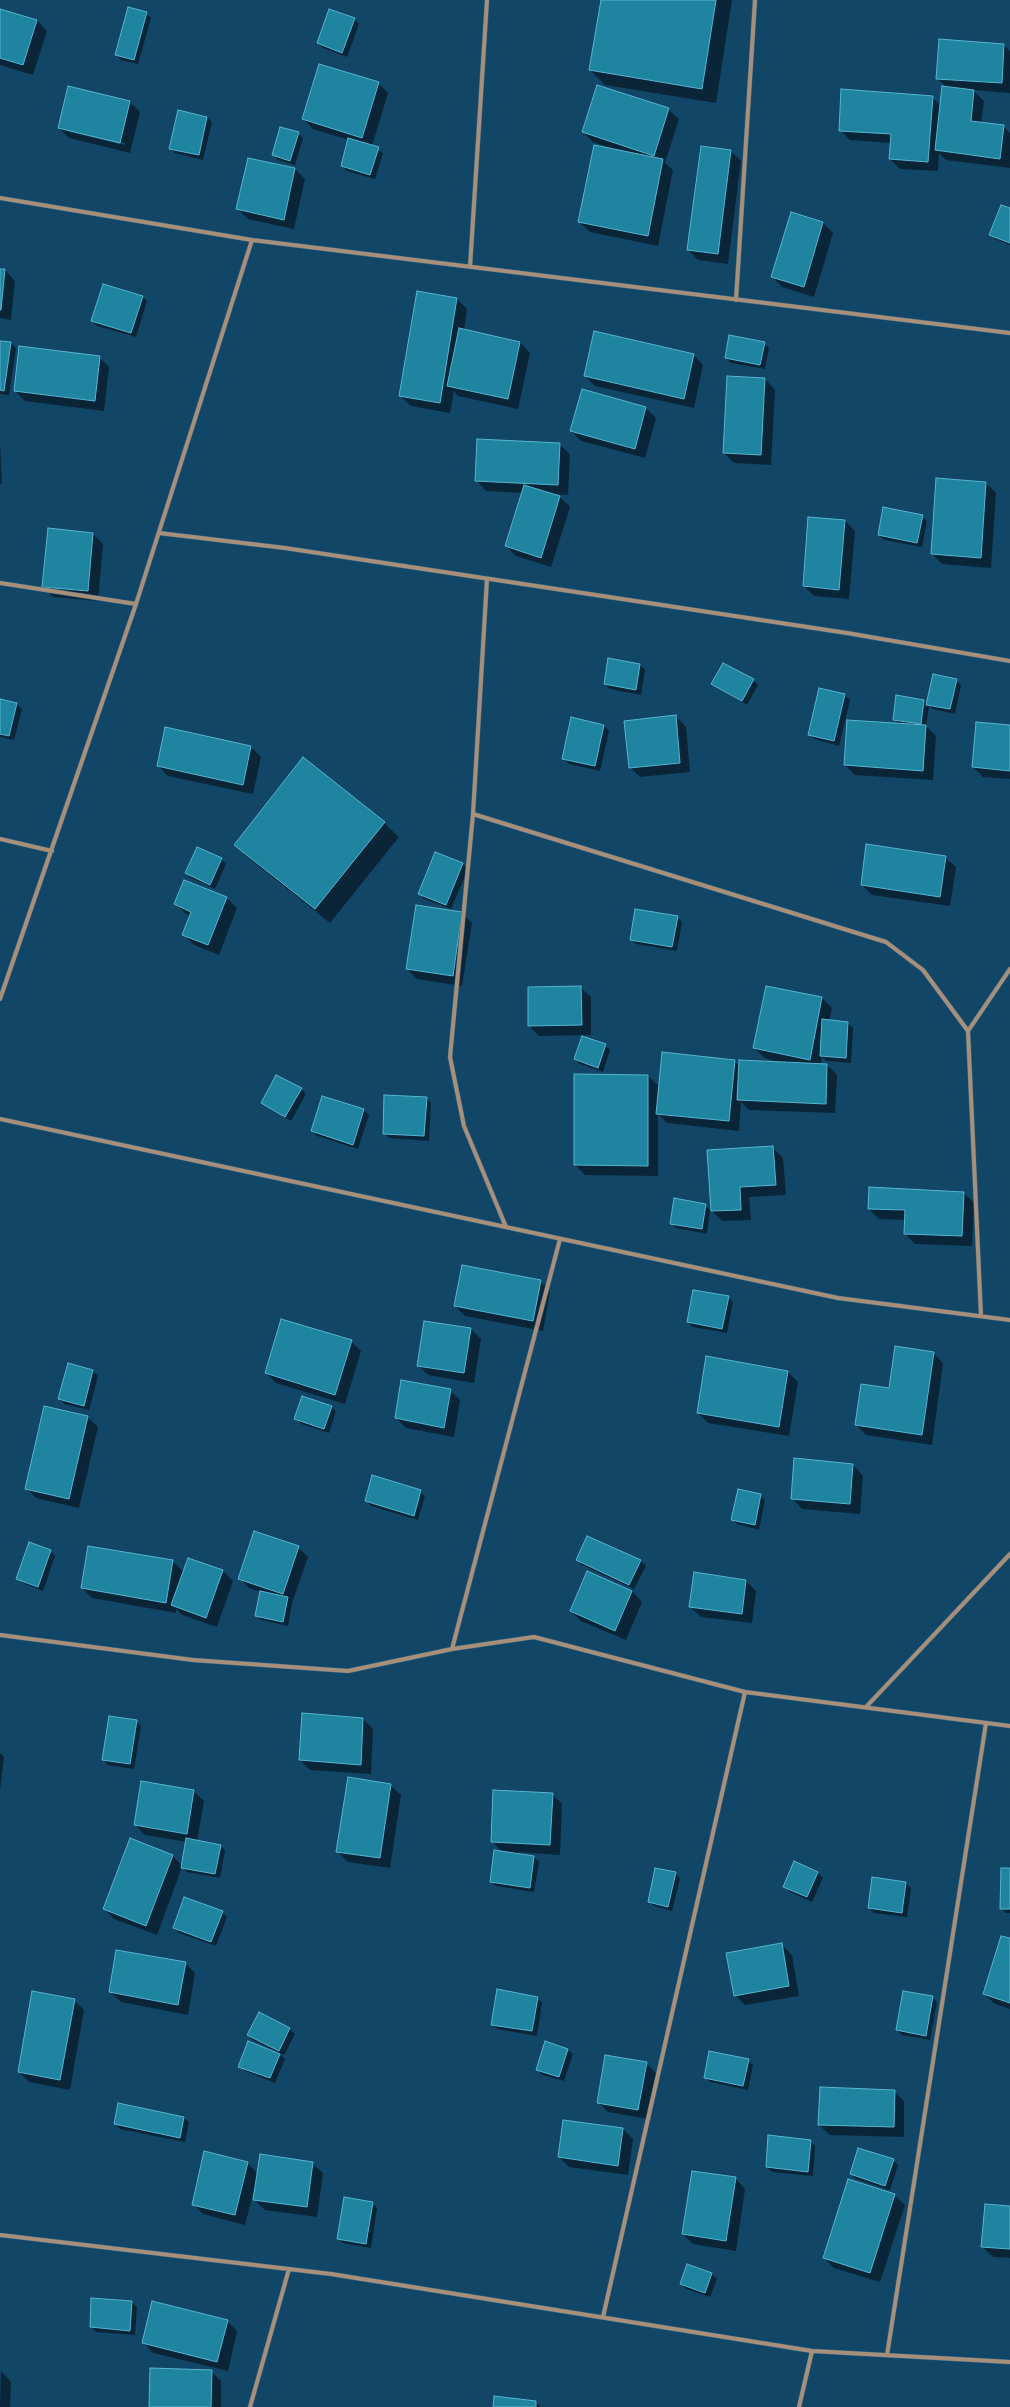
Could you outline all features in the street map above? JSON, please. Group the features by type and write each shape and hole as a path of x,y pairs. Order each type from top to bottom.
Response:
{"street":[{"path":"470,267 487,0"},
{"path":"736,300 755,0"},
{"path":"0,198 252,240 1010,333"},
{"path":"0,999 136,604 252,240"},
{"path":"159,533 285,548 487,578 847,633 1010,661"},
{"path":"487,578 474,814 450,1057 464,1126 506,1227"},
{"path":"0,583 136,604"},
{"path":"474,814 886,942 923,970 968,1032 981,1316"},
{"path":"0,839 52,851"},
{"path":"968,1032 1010,969"},
{"path":"0,1119 838,1298 1010,1320"},
{"path":"452,1649 560,1238"},
{"path":"866,1706 1010,1554"},
{"path":"0,1635 193,1660 348,1672 452,1649 534,1637 745,1692 866,1706 1010,1726"},
{"path":"603,2318 745,1692"},
{"path":"887,2355 986,1723"},
{"path":"0,2235 289,2269 812,2351 1010,2362"},
{"path":"250,2407 289,2269"},
{"path":"798,2407 812,2351"}],"building":[{"path":"601,0 716,0 702,89 589,70"},
{"path":"128,7 147,12 134,60 115,55"},
{"path":"0,9 37,20 23,65 0,58"},
{"path":"329,9 355,18 342,53 317,43"},
{"path":"939,39 1004,44 1002,83 936,79"},
{"path":"319,64 379,82 362,138 302,119"},
{"path":"597,85 669,108 654,156 582,132"},
{"path":"68,86 130,101 120,143 58,128"},
{"path":"942,86 974,90 971,121 1004,125 1000,159 935,150"},
{"path":"841,89 933,96 928,162 889,159 891,134 839,131"},
{"path":"178,110 207,117 199,155 169,149"},
{"path":"280,127 299,132 290,161 272,155"},
{"path":"348,138 379,147 370,175 341,166"},
{"path":"594,145 663,159 648,236 578,222"},
{"path":"701,146 731,150 718,254 687,250"},
{"path":"248,158 295,168 284,220 236,209"},
{"path":"1001,205 1010,208 1010,243 989,235"},
{"path":"791,212 823,222 804,287 771,277"},
{"path":"0,269 5,269 1,310 0,310"},
{"path":"103,284 143,296 131,333 91,321"},
{"path":"417,291 457,298 440,403 399,396"},
{"path":"459,328 520,342 508,399 447,386"},
{"path":"594,331 694,354 684,399 584,376"},
{"path":"729,335 765,342 760,365 725,358"},
{"path":"0,341 11,342 4,391 0,390"},
{"path":"19,346 100,356 95,401 14,391"},
{"path":"727,376 765,378 761,455 723,453"},
{"path":"582,389 646,407 635,449 570,431"},
{"path":"477,439 560,443 558,485 475,481"},
{"path":"936,478 986,482 981,558 931,554"},
{"path":"524,485 560,496 541,558 505,546"},
{"path":"883,507 923,515 917,543 878,535"},
{"path":"808,517 845,520 839,590 803,586"},
{"path":"48,528 93,533 88,591 42,587"},
{"path":"608,658 640,664 636,690 604,684"},
{"path":"723,663 754,679 742,701 711,684"},
{"path":"933,674 957,679 950,709 926,705"},
{"path":"819,688 845,694 834,741 808,735"},
{"path":"896,695 924,700 921,724 893,720"},
{"path":"0,699 17,703 9,736 0,734"},
{"path":"676,715 680,763 629,768 624,721"},
{"path":"571,717 604,725 595,766 562,759"},
{"path":"847,720 926,725 923,771 844,765"},
{"path":"976,722 1010,725 1010,771 972,767"},
{"path":"165,727 251,746 243,785 157,766"},
{"path":"303,757 385,822 315,909 234,845"},
{"path":"866,844 946,856 940,897 861,885"},
{"path":"197,847 222,858 210,885 185,873"},
{"path":"435,852 463,863 446,905 418,894"},
{"path":"184,880 227,897 208,945 182,935 191,912 174,904"},
{"path":"416,905 462,912 453,976 406,969"},
{"path":"635,909 678,916 672,947 630,940"},
{"path":"581,986 582,1025 528,1026 528,987"},
{"path":"766,986 822,997 810,1060 753,1048"},
{"path":"822,1019 848,1022 846,1058 820,1056"},
{"path":"582,1036 606,1044 598,1068 574,1059"},
{"path":"662,1052 735,1060 729,1121 656,1114"},
{"path":"739,1060 827,1064 826,1104 737,1100"},
{"path":"574,1074 648,1075 648,1166 574,1165"},
{"path":"276,1075 302,1088 285,1117 261,1103"},
{"path":"384,1095 427,1097 424,1136 383,1134"},
{"path":"322,1096 364,1109 353,1145 311,1131"},
{"path":"773,1146 776,1185 740,1187 741,1210 711,1211 707,1150"},
{"path":"869,1187 964,1192 962,1236 904,1234 905,1210 868,1209"},
{"path":"674,1198 706,1204 702,1229 670,1224"},
{"path":"462,1265 541,1280 533,1321 454,1306"},
{"path":"693,1290 729,1296 722,1329 687,1322"},
{"path":"281,1319 352,1340 335,1395 265,1373"},
{"path":"424,1321 471,1328 464,1373 417,1366"},
{"path":"895,1346 934,1352 922,1435 855,1425 861,1384 889,1388"},
{"path":"706,1356 788,1371 779,1427 697,1413"},
{"path":"68,1363 93,1370 84,1406 58,1399"},
{"path":"401,1380 451,1389 444,1428 395,1418"},
{"path":"302,1396 332,1406 324,1429 294,1419"},
{"path":"44,1406 88,1416 69,1499 25,1489"},
{"path":"794,1458 853,1464 850,1504 791,1499"},
{"path":"372,1475 421,1490 414,1516 365,1501"},
{"path":"738,1489 761,1494 755,1525 731,1520"},
{"path":"254,1531 299,1546 283,1594 238,1579"},
{"path":"587,1536 641,1560 629,1585 576,1560"},
{"path":"29,1542 51,1550 38,1587 16,1579"},
{"path":"88,1546 173,1560 166,1603 81,1588"},
{"path":"188,1558 223,1570 206,1618 171,1605"},
{"path":"587,1571 632,1591 615,1631 570,1611"},
{"path":"694,1572 746,1580 742,1614 689,1607"},
{"path":"260,1591 288,1597 283,1622 255,1616"},
{"path":"302,1713 363,1718 361,1765 299,1760"},
{"path":"109,1716 137,1720 130,1764 102,1760"},
{"path":"348,1777 391,1784 380,1858 336,1852"},
{"path":"141,1781 194,1790 187,1834 134,1825"},
{"path":"493,1790 553,1793 550,1845 491,1842"},
{"path":"130,1838 173,1855 146,1926 103,1909"},
{"path":"186,1838 221,1845 215,1874 181,1868"},
{"path":"494,1850 534,1856 530,1888 490,1882"},
{"path":"794,1861 818,1872 807,1897 783,1887"},
{"path":"655,1868 676,1872 668,1907 648,1902"},
{"path":"1001,1868 1010,1868 1010,1909 1000,1909"},
{"path":"872,1877 906,1882 902,1913 868,1908"},
{"path":"184,1897 223,1911 211,1942 173,1928"},
{"path":"1001,1936 1010,1938 1010,2003 983,1994"},
{"path":"782,1943 789,1986 734,1996 726,1953"},
{"path":"116,1950 186,1962 178,2005 109,1992"},
{"path":"497,1989 538,1997 532,2031 491,2025"},
{"path":"32,1991 75,1999 60,2080 18,2072"},
{"path":"903,1991 933,1996 926,2036 896,2030"},
{"path":"259,2012 290,2028 279,2051 247,2035"},
{"path":"248,2041 280,2054 270,2078 238,2067"},
{"path":"545,2041 568,2049 559,2077 536,2070"},
{"path":"709,2051 749,2059 743,2086 704,2078"},
{"path":"605,2055 647,2062 638,2110 597,2103"},
{"path":"820,2087 895,2090 894,2127 818,2125"},
{"path":"118,2103 184,2117 180,2138 114,2124"},
{"path":"563,2120 623,2128 618,2166 558,2157"},
{"path":"768,2135 811,2140 808,2172 766,2167"},
{"path":"858,2148 894,2159 885,2186 850,2174"},
{"path":"204,2151 248,2162 235,2215 192,2205"},
{"path":"260,2154 313,2162 307,2207 253,2200"},
{"path":"692,2171 736,2177 726,2241 682,2234"},
{"path":"848,2179 895,2194 870,2273 823,2258"},
{"path":"344,2197 373,2202 366,2244 337,2239"},
{"path":"985,2204 1010,2206 1010,2249 981,2247"},
{"path":"687,2264 712,2273 705,2293 680,2284"},
{"path":"91,2298 132,2301 130,2331 90,2327"},
{"path":"152,2301 228,2320 217,2362 142,2343"},
{"path":"150,2368 212,2370 211,2407 149,2407"},
{"path":"494,2396 536,2401 536,2407 493,2407"}]}
